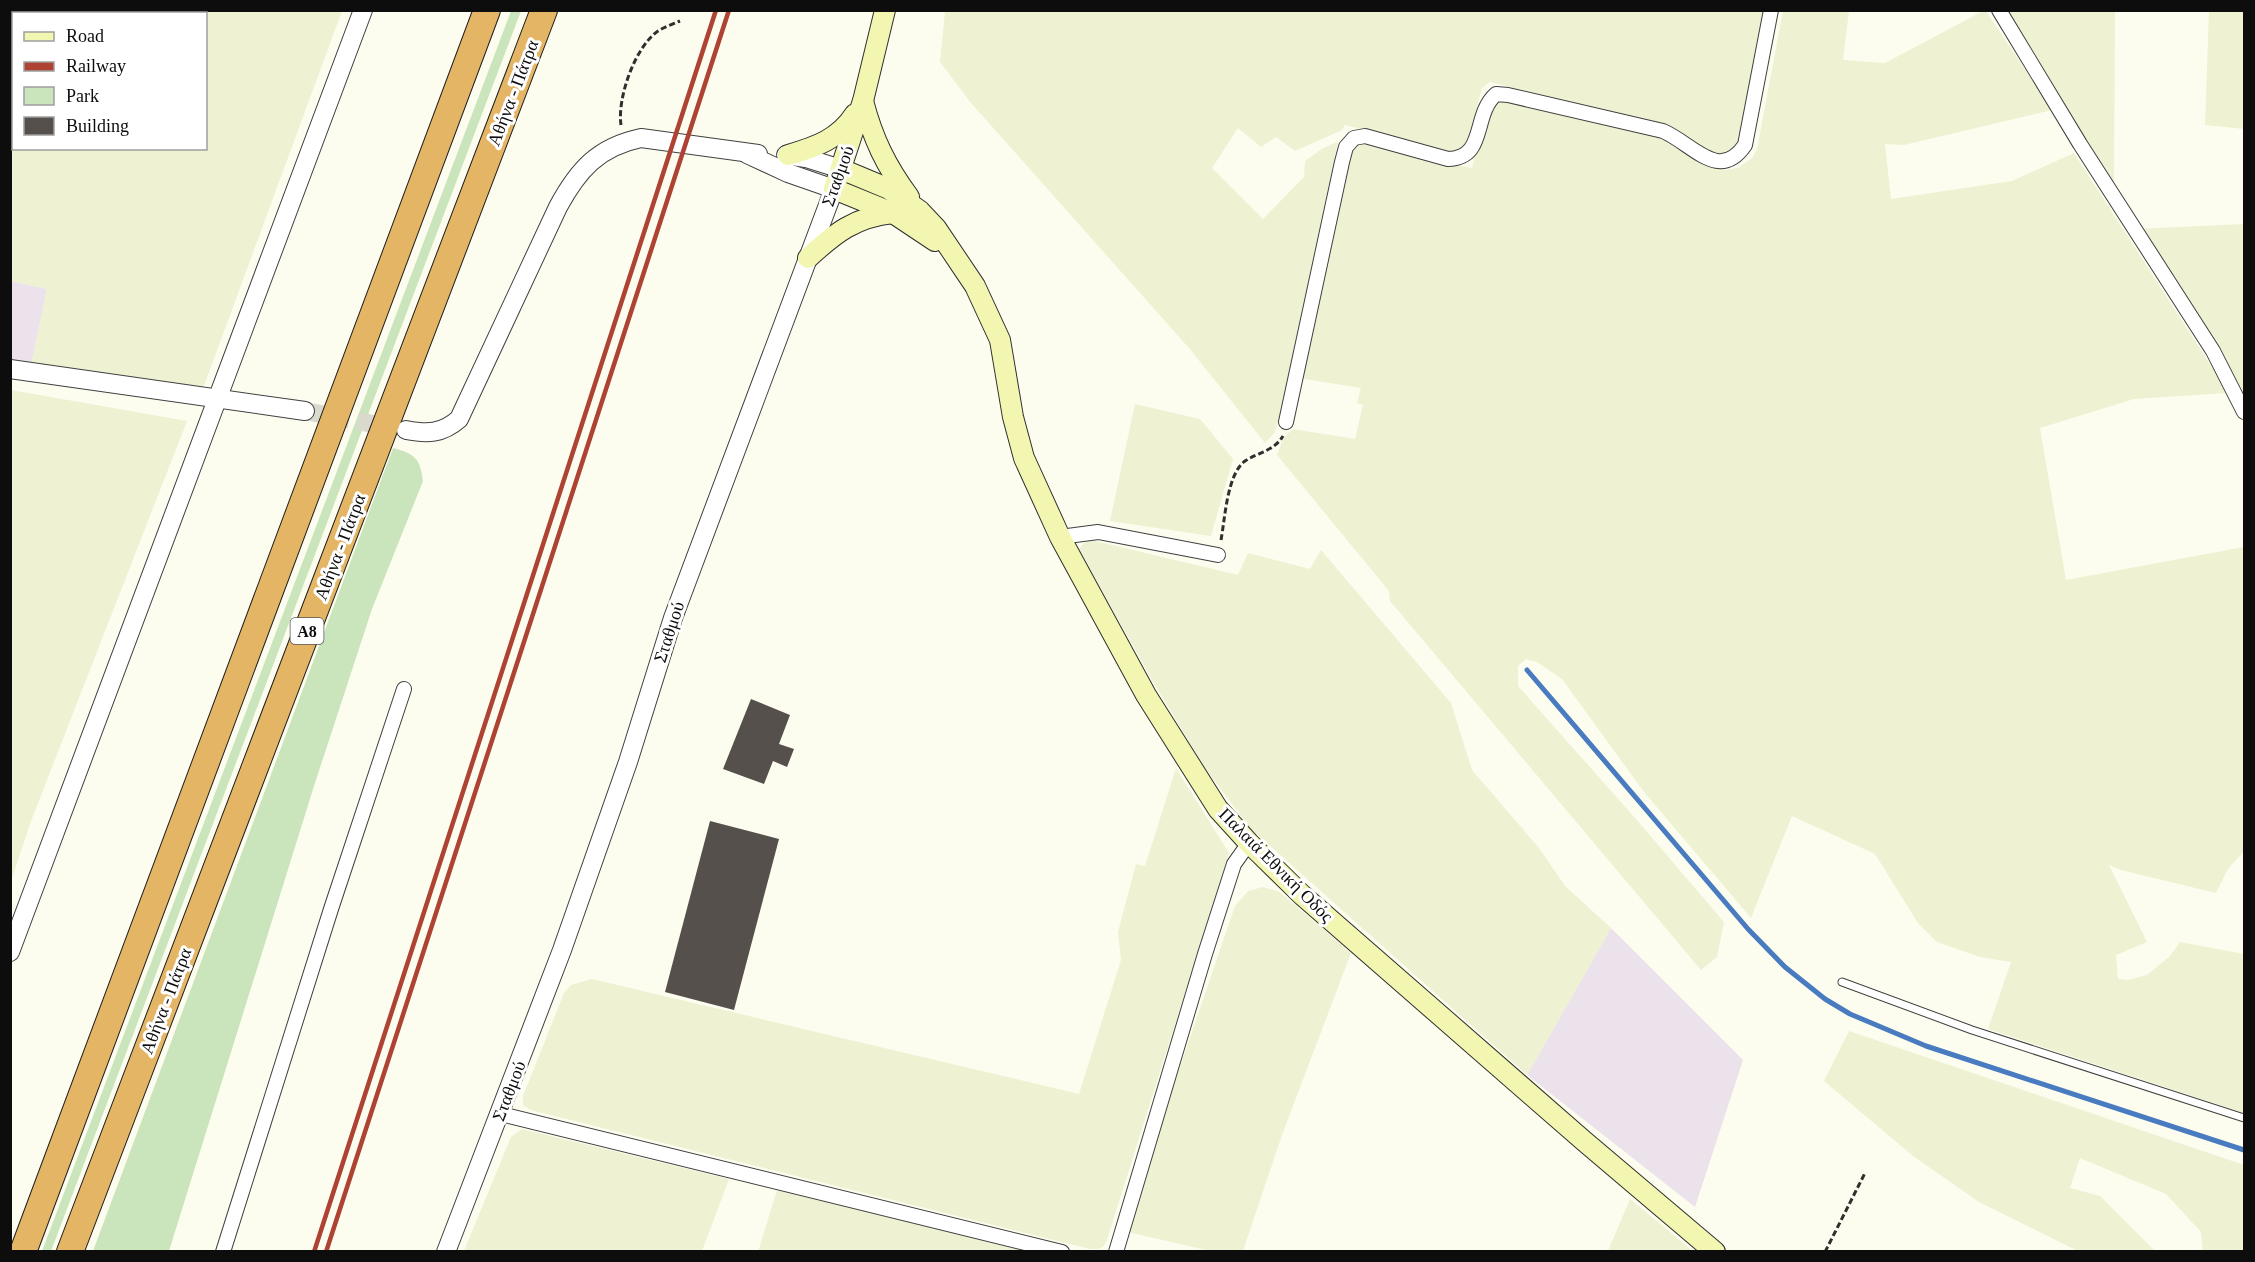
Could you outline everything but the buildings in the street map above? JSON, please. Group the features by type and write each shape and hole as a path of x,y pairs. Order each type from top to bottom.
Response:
{"highway":[{"path":"23,1251 487,10"},
{"name":"Αθήνα - Πάτρα","path":"70,1251 544,10"}],"main road":[{"name":"Σταθμού","path":"834,189 862,101 885,10"},
{"path":"788,155 821,144 836,135 849,123 862,101"},
{"path":"862,101 880,153 920,211"},
{"name":"Παλαιά Εθνική Οδός","path":"841,169 890,189 920,211 936,228 975,286 1000,340 1013,417 1024,458 1060,537 1146,695 1218,809 1302,895 1584,1141 1715,1251"},
{"name":"Παλαιά Εθνική Οδός","path":"834,189 892,213 931,237 958,261"},
{"path":"808,258 829,239 852,224 874,215 892,213"}],"street":[{"path":"10,951 363,10"},
{"path":"1286,422 1342,162 1346,147 1354,138 1365,136 1448,159 1460,158 1470,151 1476,140 1487,102 1496,94 1508,94 1663,131 1678,138 1703,156 1716,161 1730,162 1745,145 1771,10"},
{"path":"1999,10 2080,144 2213,351 2244,412"},
{"path":"406,430 424,433 440,431 459,419 558,207 570,185 596,157 624,142 641,138 747,154 788,155 841,169"},
{"path":"747,154 788,173 834,189"},
{"name":"Σταθμού","path":"446,1251 501,1114 562,950 673,618 834,189"},
{"path":"10,369 305,411"},
{"path":"1060,537 1098,532 1218,555"},
{"path":"223,1251 331,909 404,689"},
{"path":"1116,1251 1201,965 1234,864 1249,843"},
{"path":"501,1114 1062,1251"}],"lane":[{"path":"1842,982 2006,1041 2244,1118"}],"path":[{"path":"624,142 620,114 624,89 642,49 657,31 680,21"},
{"path":"1218,555 1231,483 1236,471 1244,462 1278,444 1284,435 1286,422"},
{"path":"1825,1251 1865,1173"}],"shaded area":[{"path":"11,281 47,289 31,366 11,362"},
{"path":"1611,928 1743,1060 1695,1207 1527,1075"}],"green space":[{"path":"11,11 342,11 201,394 31,366 47,289 11,281"},
{"path":"511,11 521,11 51,1251 42,1251"},
{"path":"945,11 1767,11 1741,141 1736,151 1721,156 1701,149 1689,137 1651,122 1490,82 1482,88 1468,140 1460,150 1445,151 1345,125 1342,130 1295,151 1276,137 1261,147 1238,128 1212,168 1263,219 1304,177 1305,161 1323,148 1338,142 1282,407 1275,432 1265,443 1189,348 971,103 940,62"},
{"path":"1783,11 1849,11 1843,60 1885,63 1986,11 2052,110 1904,145 1885,144 1891,199 2012,181 2074,153 2217,375 2226,393 2134,399 2040,428 2066,580 2244,547 2244,851 2228,869 2216,893 2109,865 2147,942 2116,955 2118,979 2128,980 2147,975 2170,956 2180,942 2244,954 2244,1113 1988,1029 2011,962 1980,957 1937,942 1918,923 1875,854 1792,816 1751,918 1644,792 1562,679 1537,662 1526,659 1518,666 1518,686 1724,922 1717,957 1701,970 1390,601 1389,591 1277,455 1284,437 1293,429 1355,439 1363,405 1357,403 1361,388 1298,378 1348,150 1356,140 1472,168 1482,126 1498,97 1661,134 1682,145 1708,167 1726,170 1738,168 1752,158 1757,149"},
{"path":"2007,11 2115,11 2114,184 2083,134"},
{"path":"2209,11 2244,11 2244,129 2205,125"},
{"path":"2244,224 2244,400 2231,371 2135,229"},
{"path":"11,390 187,421 31,821 11,881"},
{"path":"1135,404 1200,419 1233,459 1211,536 1110,521"},
{"path":"393,448 407,452 415,458 423,481 372,609 314,786 169,1251 93,1251"},
{"path":"1091,540 1238,575 1248,553 1310,569 1321,550 1451,703 1472,770 1539,848 1565,886 1611,928 1527,1075 1249,827 1205,768 1153,682 1079,549"},
{"path":"1176,768 1229,853 1107,1240 1099,1249 1090,1249 530,1110 523,1105 523,1096 564,993 571,985 592,979 1079,1094 1121,960 1118,932 1136,864 1145,866"},
{"path":"1263,887 1280,892 1351,953 1282,1135 1243,1251 1210,1251 1128,1232 1169,1099 1235,906 1248,891"},
{"path":"1849,1031 2244,1165 2244,1251 2203,1251 2201,1232 2166,1194 2080,1158 2070,1188 2100,1196 2155,1251 2078,1251 1979,1202 1913,1156 1824,1081"},
{"path":"522,1129 729,1179 702,1251 464,1251 511,1137"},
{"path":"777,1190 1033,1251 758,1252"},
{"path":"1630,1199 1693,1251 1608,1251"}],"waterway":[{"path":"1527,670 1748,929 1785,967 1825,999 1850,1014 1926,1046 2244,1150"}],"tunnel":[{"path":"305,411 394,428"}],"railway":[{"path":"314,1252 716,10"},
{"path":"326,1252 729,10"}]}
